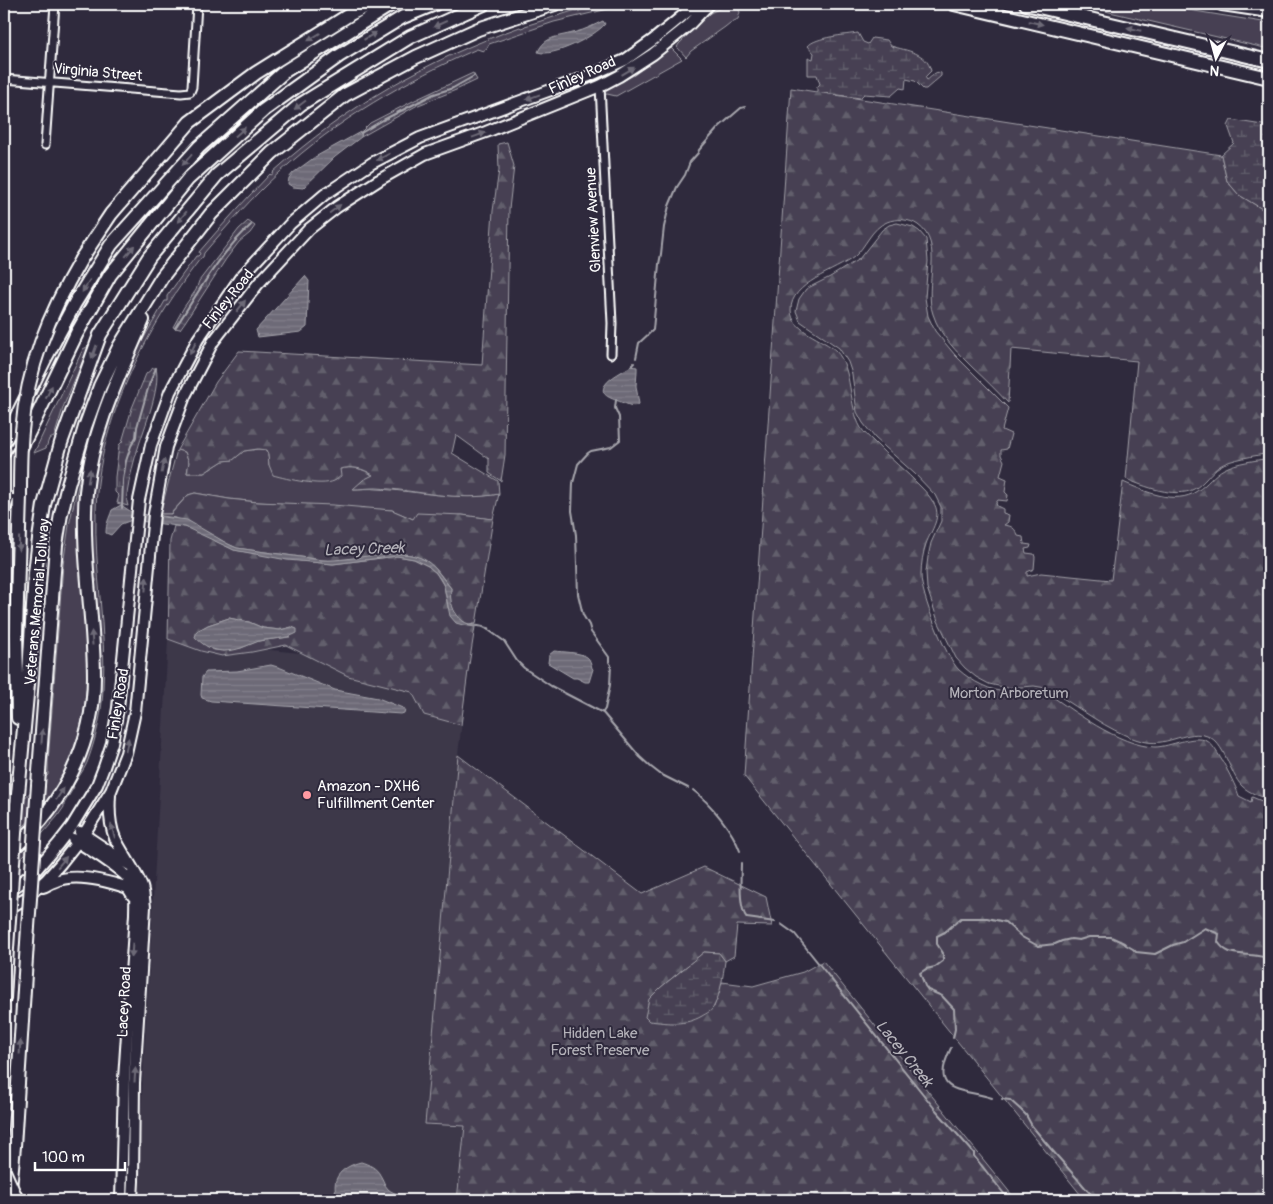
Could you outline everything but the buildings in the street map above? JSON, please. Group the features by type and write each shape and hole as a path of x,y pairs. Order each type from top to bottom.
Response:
{"highway":[{"path":"19,782 16,634 22,432 31,376 41,341 62,290 110,214 190,122 256,73 352,13 371,4"},
{"path":"4,442 75,303 112,245 199,147 285,71 392,4"},
{"path":"4,482 77,333 110,275 188,179 264,110 339,56 403,17 435,4"},
{"name":"Veterans Memorial Tollway","path":"4,998 35,574 44,505 61,443 100,335 149,256 217,175 301,104 410,37 484,4"},
{"name":"Veterans Memorial Tollway","path":"9,1200 56,545 68,485 100,386 119,347 162,277 211,214 272,153 345,95 416,57 478,29 555,4"},
{"path":"954,4 1269,78"},
{"path":"1026,4 1269,61"},
{"path":"1222,4 1269,11"},
{"path":"4,856 25,837 56,801 74,770 87,733 91,714 94,678 85,545 88,481 105,408 162,277"},
{"path":"4,508 36,420"},
{"path":"14,1146 16,1200"},
{"path":"4,1171 16,1200"}],"main road":[{"name":"Finley Road","path":"4,912 27,897 46,880 81,838 111,791 126,753 134,712 154,514 166,447 185,396 213,342 258,284 309,229 337,207 425,154 486,132 600,86 653,54 688,26 702,5"},
{"name":"Finley Road","path":"4,894 35,871 69,830 97,785 104,768 112,743 118,708 139,500 151,445 170,392 198,338 240,278 290,224 324,195 372,163 420,138 589,76 625,60 702,5"},
{"path":"111,791 109,806 113,830 131,866"},
{"path":"69,830 81,838"},
{"name":"Lacey Road","path":"81,838 131,866 143,889 145,907 134,1083 132,1200"},
{"name":"Lacey Road","path":"81,838 127,875 133,885 135,901 124,1079 121,1200"},
{"path":"27,897 55,881 70,878 86,878 128,888 135,901"}],"street":[{"path":"45,145 55,4"},
{"name":"Virginia Street","path":"4,79 182,93 190,92 192,87 197,4"},
{"name":"Glenview Avenue","path":"600,86 612,323 610,354"}],"shaded area":[{"path":"603,21 605,24 600,29 573,45 553,52 538,52 541,46 549,40 583,30"},
{"path":"362,131 361,137 335,157 303,188 293,187 288,184 289,178 293,173 315,157"},
{"path":"305,276 309,281 307,327 301,332 258,337 256,330"},
{"path":"631,366 637,367 636,386 639,404 634,406 611,398 605,394 603,389 607,382"},
{"path":"121,505 133,513 187,520 237,548 322,560 389,554 414,556 425,560 433,566 451,588 451,604 459,618 469,624 489,628 488,630 482,627 456,623 450,616 441,580 428,566 414,559 397,556 333,564 287,560 234,550 185,527 132,520 121,524 111,535 106,533 112,510"},
{"path":"229,618 249,622 263,628 280,630 292,627 297,629 297,633 283,638 259,641 228,651 211,648 195,637 197,631"},
{"path":"168,639 468,671 458,755 425,1124 465,1126 457,1200 138,1200 141,1107"},
{"path":"554,651 576,653 588,658 593,669 589,682 573,678 548,663 549,655"},
{"path":"271,665 335,690 378,698 405,709 404,713 211,701 202,698 202,677 206,672 237,671"},
{"path":"361,1162 377,1170 385,1186 390,1191 413,1200 336,1200 335,1185 338,1176 346,1168"}],"green space":[{"path":"613,4 630,4 554,22 489,44 483,51 477,49 424,74 349,118 302,153 260,191 204,253 203,257 180,286 144,346 128,378 106,443 99,477 96,533 104,667 101,707 94,743 87,763 57,817 24,855 4,871 4,863 22,850 44,824 100,699 98,696 94,583 96,579 93,578 91,534 95,471 112,406 133,357 165,301 167,301 167,296 196,256 200,254 199,252 270,174 274,173 301,148 359,106 420,70 486,40 520,27 576,10 578,12"},
{"path":"1075,4 1151,4 1269,23 1269,49"},
{"path":"727,5 735,6 739,10 738,19 691,51 686,57 677,47 679,44 708,14"},
{"path":"858,33 863,42 868,44 872,38 887,40 891,46 921,56 929,65 931,71 925,77 927,80 937,72 941,73 941,76 926,89 923,89 915,81 906,79 905,89 900,88 891,96 864,94 860,98 817,92 817,87 820,84 817,75 808,75 808,57 813,59 814,53 808,46 824,38"},
{"path":"671,48 682,59 616,96 604,95 605,90 634,75"},
{"path":"473,73 477,80 416,106 361,137 362,131 370,123"},
{"name":"Morton Arboretum","path":"791,88 1221,155 1227,181 1239,195 1269,213 1269,453 1224,464 1216,469 1198,487 1187,492 1169,492 1126,479 1137,361 1011,349 1008,403 955,350 936,322 930,291 932,254 930,243 926,233 915,223 899,220 881,225 854,257 815,279 798,292 791,310 796,324 831,347 841,358 848,377 854,409 862,430 910,476 931,498 936,507 936,518 922,559 922,584 929,610 941,639 953,663 959,670 976,682 1002,692 1043,690 1096,726 1111,734 1141,745 1155,747 1196,739 1207,741 1211,744 1230,775 1239,796 1251,802 1252,797 1269,804 1269,1200 1085,1200 744,776"},
{"path":"1231,120 1269,126 1269,213 1239,195 1227,181 1221,155 1234,143 1228,126"},
{"path":"507,142 514,166 509,209 505,455 501,481 489,473 489,459 456,435 452,453 498,481 499,494 468,497 391,489 353,489 363,480 373,475 361,469 353,468 340,469 341,476 335,481 328,483 295,480 273,475 266,450 258,449 244,451 233,460 223,461 204,473 187,473 189,462 185,452 177,450 216,382 239,351 482,365 493,211 499,170 498,144"},
{"path":"248,221 255,226 226,259 180,329 173,327 196,290 199,281 239,229"},
{"path":"897,223 913,227 926,239 928,261 925,298 928,316 935,331 955,355 1008,408 1002,430 1011,434 1007,449 1001,450 1004,461 1000,476 1007,479 1005,492 1008,495 1007,501 998,500 996,503 997,506 1003,509 1003,513 1009,515 1008,522 1004,525 1013,528 1018,536 1023,537 1024,544 1031,545 1030,548 1025,549 1026,553 1034,554 1034,569 1027,572 1027,576 1041,573 1111,580 1123,482 1160,496 1180,497 1197,491 1224,469 1240,463 1269,458 1269,799 1251,792 1242,786 1223,751 1213,739 1207,736 1200,734 1185,736 1155,743 1139,740 1105,725 1046,688 1034,686 1008,688 989,684 976,677 956,658 938,621 927,588 926,572 928,557 931,543 941,521 941,507 935,495 875,438 863,423 857,412 852,374 848,362 839,348 800,321 796,311 799,299 806,289 859,259 882,230 889,225"},
{"path":"89,346 64,405 54,437 49,439 46,448 34,453 83,349"},
{"path":"153,368 156,368 156,386 129,482 128,506 117,503 119,496 115,492 119,445 122,442 132,408 146,374"},
{"path":"177,450 185,452 189,462 187,473 204,473 223,461 233,460 244,451 266,450 269,465 353,468 361,469 373,476 363,480 354,489 454,496 499,494 493,519 462,515 413,519 392,510 258,502 195,493 188,495 170,514 160,514"},
{"path":"84,459 86,460 88,670 84,712 68,765 53,793 4,849 4,520 15,495 6,816 48,775 63,565 69,525"},
{"path":"195,493 258,502 392,510 413,519 417,513 462,515 493,519 476,624 467,624 460,619 454,611 450,599 451,588 436,569 425,560 412,555 394,553 335,561 237,548 201,529 176,518 160,514 171,514 188,495"},
{"path":"174,526 185,527 234,550 301,561 333,564 397,556 414,559 428,566 436,573 444,586 448,608 463,625 475,627 461,725 424,715 412,692 348,676 286,645 222,656 201,651 168,639 170,541","holes":["229,618 249,622 263,628 280,630 292,627 290,637 258,641 241,648 224,651 214,650 202,643 197,631"]},
{"name":"Hidden Lake Forest Preserve","path":"458,755 642,894 704,867 766,897 772,926 737,925 734,956 725,961 719,953 704,952 660,988 714,1007 722,982 753,986 803,972 823,961 1016,1200 457,1200 465,1126 425,1124"},
{"path":"704,952 719,953 725,961 720,990 712,1009 696,1019 683,1023 649,1021 645,1017 649,999"}],"waterway":[{"path":"361,133 434,94 453,88 474,76"},
{"path":"636,358 639,343 653,330 664,227 669,206 677,187 685,175 690,162 699,150 719,127 741,108 745,107"},
{"path":"175,328 219,261 239,236 251,225"},
{"path":"631,366 634,363"},
{"path":"122,508 126,461 136,437 149,385 156,368"},
{"path":"603,712 610,685 611,665 609,657 591,632 583,615 578,594 576,535 572,511 573,483 578,464 588,453 611,447 620,440 619,417 615,408 616,400"},
{"name":"Lacey Creek","path":"487,629 504,641 524,668 551,686 603,713 640,757 651,767 660,774 688,788"},
{"name":"Lacey Creek","path":"693,790 707,802 720,818 737,843 740,851"},
{"name":"Lacey Creek","path":"741,863 741,892 744,913 747,918 775,922"},
{"path":"953,1038 955,1029 954,1009 942,996 928,990 920,973 935,967 943,961 943,953 937,944 937,936 945,932 961,918 987,918 1005,922 1022,937 1038,946 1055,944 1071,939 1111,937 1124,943 1136,952 1155,954 1183,942 1205,928 1219,934 1218,942 1228,951 1269,958"},
{"name":"Lacey Creek","path":"781,924 795,934 935,1109 974,1153 974,1156 1009,1200"},
{"path":"951,1048 943,1074 946,1082 951,1087 959,1090 992,1098"},
{"path":"1002,1099 1010,1100 1026,1115 1032,1126 1096,1200"}],"place":[{"name":"Amazon - DXH6 Fulfillment Center","path":"307,795"}]}
